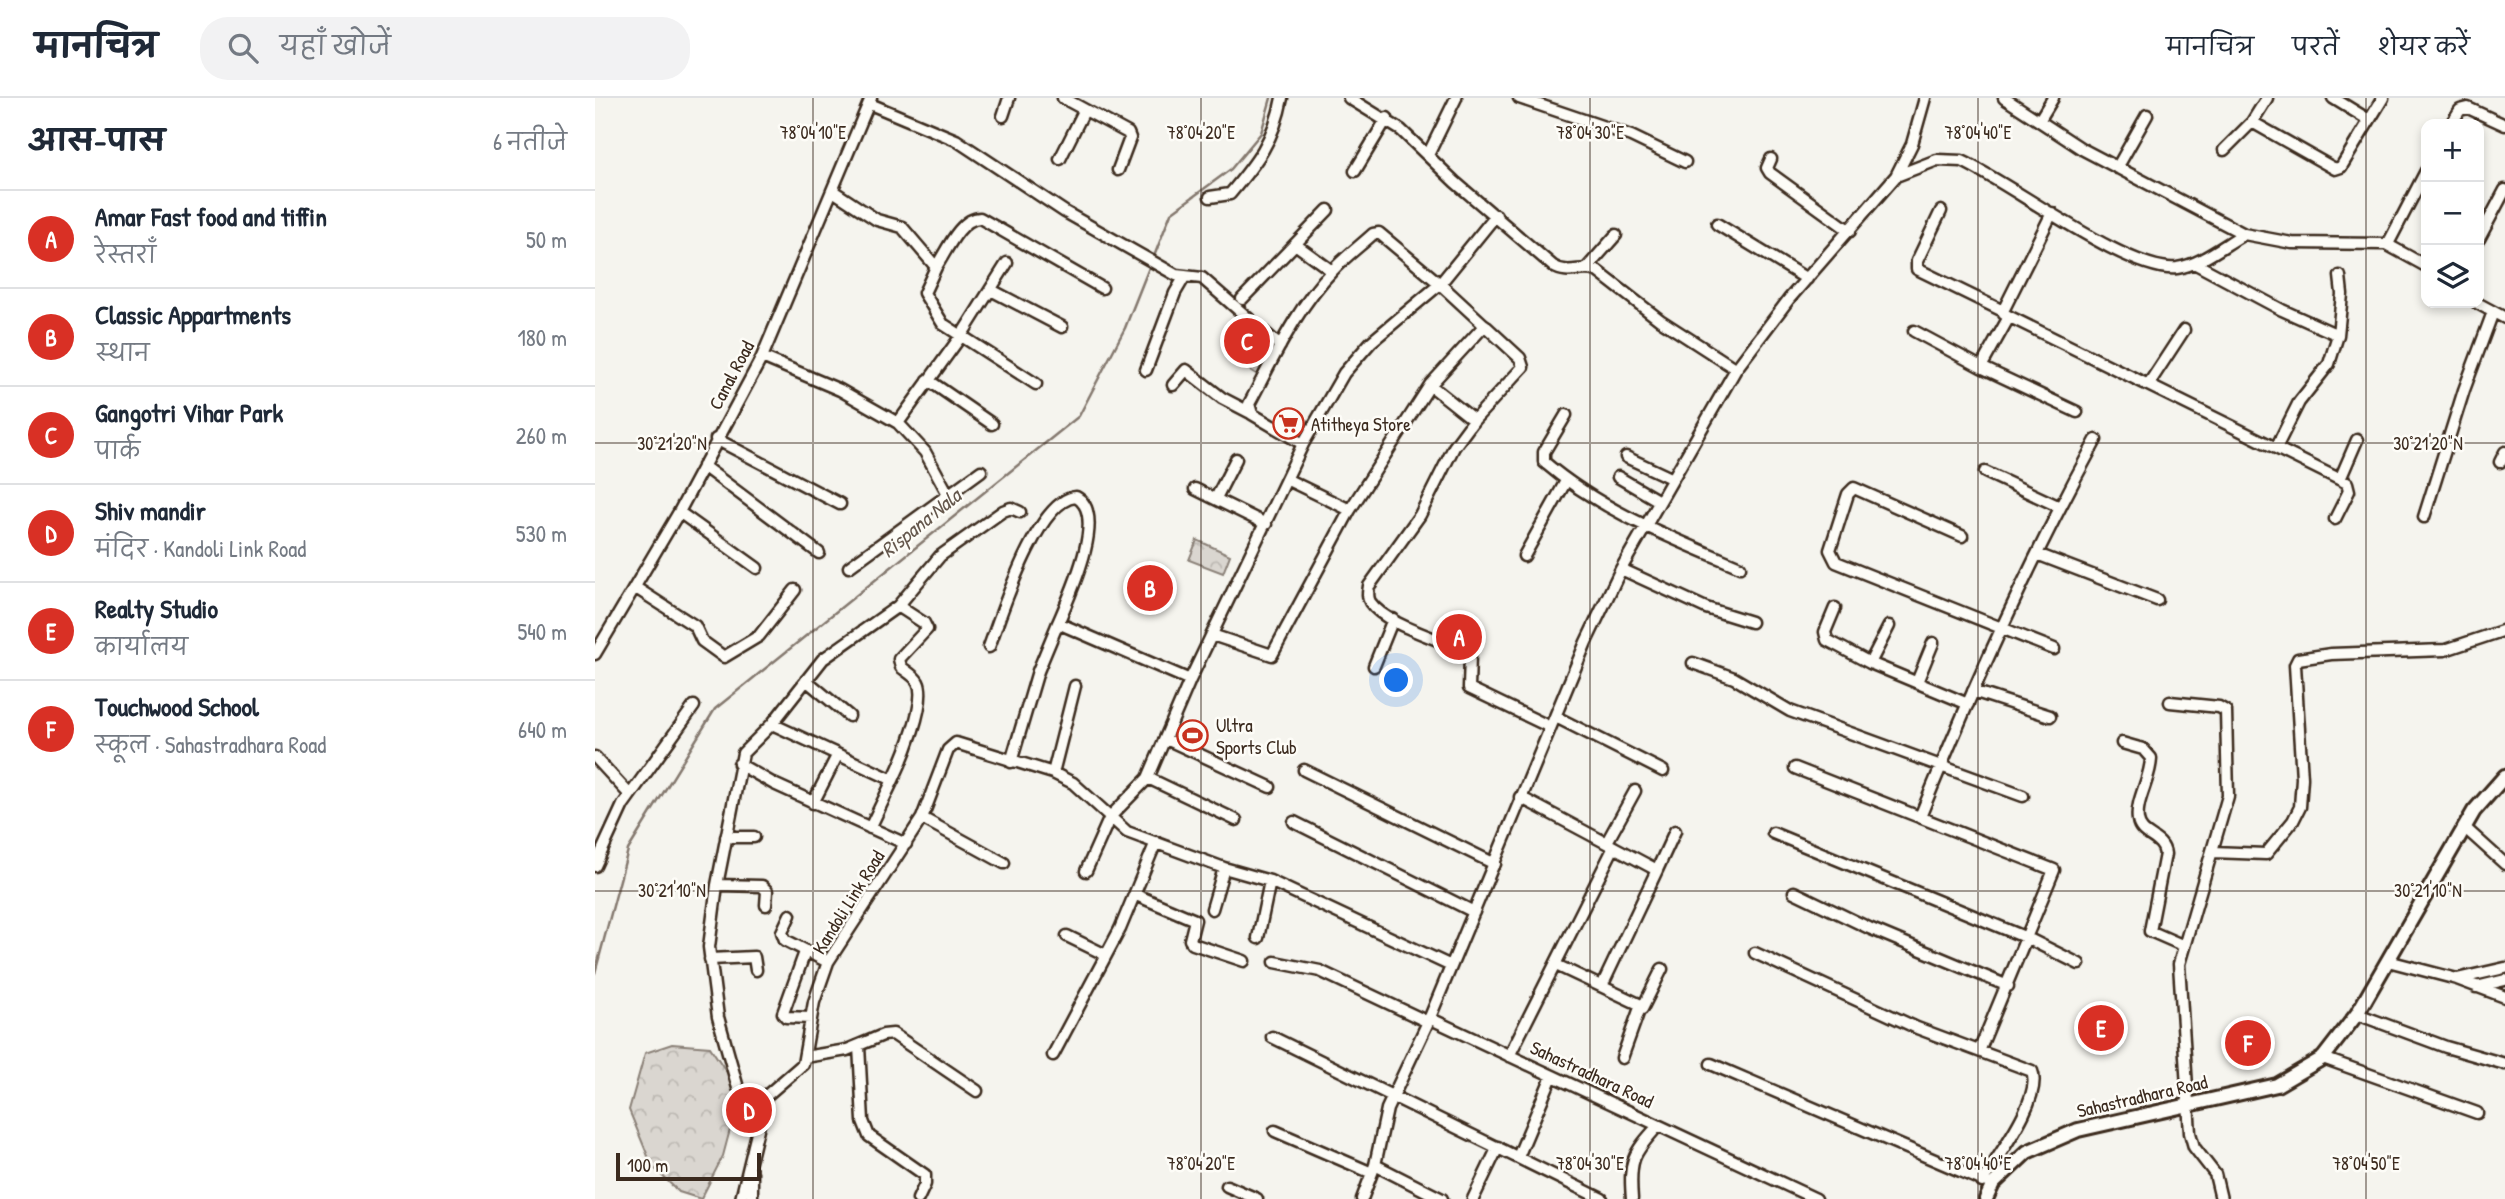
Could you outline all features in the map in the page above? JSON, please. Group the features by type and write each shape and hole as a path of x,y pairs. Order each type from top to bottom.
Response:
{"main road":[{"name":"Sahastradhara Road","path":"1986,1199 1987,1183 2027,1152 2078,1130 2277,1085 2323,1058 2357,1014 2464,827 2487,794 2505,776"}],"street":[{"path":"1003,116 1009,98"},
{"path":"1063,98 1128,133 1130,138 1118,170"},
{"path":"1210,197 1230,194 1263,154 1278,118 1282,98"},
{"path":"1349,98 1387,118 1455,182 1553,266 1567,273 1586,269 1597,271 1660,320 1736,369"},
{"path":"1428,155 1456,98"},
{"path":"1519,98 1632,136 1685,162"},
{"path":"1364,1198 1374,1169 1384,1119 1394,1094 1495,864 1520,797 1586,642 1621,569 1736,369 1807,279 1896,176 1912,144 1925,98"},
{"path":"2004,98 2117,168 2244,234 2292,243 2388,244 2421,264"},
{"path":"2039,121 2053,98"},
{"path":"2224,150 2247,123 2252,122 2267,98"},
{"path":"2333,98 2369,120"},
{"path":"2252,122 2335,169 2341,167 2383,98"},
{"path":"871,101 956,140 1054,205 1181,276 1206,281 1280,346"},
{"name":"Canal Road","path":"595,654 679,512 762,357 871,101"},
{"path":"2454,119 2460,110 2468,108 2505,125"},
{"path":"1061,159 1084,111"},
{"path":"2117,168 2147,115"},
{"path":"1355,171 1387,118"},
{"path":"1771,159 1767,168 1770,173 1850,230"},
{"path":"1896,176 1927,163 1952,159 1965,163 2145,262 2165,268 2194,263 2244,234"},
{"path":"2388,244 2421,181"},
{"path":"2484,230 2505,190"},
{"path":"834,191 881,222 902,227 936,267"},
{"path":"1242,299 1328,210"},
{"path":"1941,211 1917,261 1917,269 2148,385 2341,477 2349,486 2349,491 2335,519"},
{"path":"1980,367 2052,213"},
{"path":"1086,871 1110,817 1148,778 1190,680 1303,444 1358,355 1440,284 1496,215"},
{"path":"1036,384 943,324 924,296 936,267 965,225 972,219 980,218 1102,288"},
{"path":"1717,224 1807,279"},
{"path":"1249,412 1249,404 1280,346 1332,271 1373,234 1379,233 1440,284 1520,358 1523,368 1474,420 1446,462 1420,515 1369,586 1371,603 1393,619 1468,653 1472,658 1467,681 1469,688 1550,727"},
{"path":"1586,269 1616,235"},
{"path":"1295,244 1332,271"},
{"path":"898,423 961,337 1007,263"},
{"path":"2194,263 2282,310 2337,335"},
{"path":"1146,370 1181,276"},
{"path":"2276,447 2293,411 2329,364 2337,335 2342,294 2340,276"},
{"path":"991,290 1062,327"},
{"path":"2484,307 2505,318"},
{"path":"2424,517 2464,390 2493,312"},
{"path":"1212,635 1268,656 1272,655 1350,510 1430,385 1485,325"},
{"path":"2148,385 2184,330"},
{"path":"1914,331 1980,367 2077,412"},
{"path":"762,357 840,390 898,423 925,452 947,492"},
{"path":"1173,385 1186,370 1222,398 1303,444"},
{"path":"928,380 992,424"},
{"path":"1430,385 1474,420"},
{"path":"1566,415 1543,458 1566,481 1645,526 1740,567"},
{"path":"716,439 840,505"},
{"path":"1920,817 1973,691 2060,507 2096,440"},
{"path":"2341,477 2357,440"},
{"path":"2500,462 2505,452"},
{"path":"1626,457 1673,478"},
{"path":"1216,498 1236,459"},
{"path":"703,466 819,553"},
{"path":"849,566 947,492 981,471"},
{"path":"1985,472 2060,507"},
{"path":"1618,477 1659,501"},
{"path":"1288,480 1350,510"},
{"path":"1524,556 1566,481"},
{"path":"1195,488 1266,524"},
{"path":"1962,536 1854,488 1848,494 1830,550 1836,562 2053,649"},
{"path":"989,647 1026,549 1061,505 1072,497 1084,504 1088,541 1086,552 1038,671 1011,762 1053,773 1083,789 1121,829 1224,868 1271,881 1451,966"},
{"path":"766,1096 745,1093 738,1087 718,1017 710,959 717,885 743,753 772,724 830,652 898,606 940,556 1003,511 1011,508 1020,512"},
{"path":"679,512 757,568"},
{"path":"2037,554 2157,600"},
{"path":"1621,569 1706,608 1751,622"},
{"path":"636,587 695,626 702,641 724,657 759,636 795,590"},
{"path":"870,828 913,734 919,683 901,667 899,659 924,636 927,629 924,623 898,606"},
{"path":"1835,608 1825,632 1826,639 1870,663 1968,704"},
{"path":"1374,666 1393,619"},
{"path":"1058,623 1190,680"},
{"path":"1870,663 1889,626"},
{"path":"2212,852 2266,854 2299,811 2302,778 2295,665 2298,659 2331,654 2445,650 2505,630"},
{"path":"1917,682 1933,643"},
{"path":"1693,663 1734,678 1790,711 2024,796"},
{"path":"806,680 849,716"},
{"path":"1053,773 1075,685"},
{"path":"1973,691 2050,716"},
{"path":"2170,702 2219,707 2226,712 2229,787 2212,852 2182,945 2179,986 2187,1104 2194,1147 2215,1174 2221,1199"},
{"path":"595,866 630,795 694,706"},
{"path":"1556,717 1663,771"},
{"path":"772,724 893,780"},
{"path":"1165,739 1270,787"},
{"name":"Kandoli Link Road","path":"805,1057 811,1018 828,962 922,818 948,750 956,743 1011,762"},
{"path":"2122,743 2143,749 2151,758 2137,819 2143,831 2161,842 2165,854 2150,931 2182,945"},
{"path":"813,803 837,756"},
{"path":"595,757 630,795"},
{"path":"739,764 813,803 906,844"},
{"path":"1795,768 2053,868 2055,874 1980,1049"},
{"path":"1304,770 1495,864"},
{"path":"1148,778 1236,820"},
{"path":"1509,1056 1556,965 1635,791"},
{"path":"1520,797 1657,870"},
{"path":"922,818 1004,863"},
{"path":"1294,822 1474,912"},
{"path":"2464,827 2505,864"},
{"path":"1602,986 1632,929 1675,831"},
{"path":"1773,833 2027,937 2079,964"},
{"path":"726,837 754,837"},
{"path":"1053,1055 1136,895 1156,842"},
{"path":"1212,909 1224,868"},
{"path":"1258,938 1271,881"},
{"path":"717,885 762,886 767,891 766,905"},
{"path":"1794,892 1860,924 2007,986"},
{"path":"1136,895 1195,920 1190,940 1193,944 1244,961"},
{"path":"790,915 782,936 804,952 828,962"},
{"path":"1067,936 1106,956"},
{"path":"804,952 783,1013 786,1017 811,1018"},
{"path":"1711,1065 1987,1183 2018,1123 2035,1081 2027,1066 1917,1028 1755,953"},
{"path":"710,959 754,957 756,970"},
{"path":"2388,961 2456,979 2505,998"},
{"name":"Sahastradhara Road","path":"1275,962 1320,971 1816,1199"},
{"path":"1556,965 1640,1004 1642,1009"},
{"path":"2456,979 2505,968"},
{"path":"1622,1058 1662,969"},
{"path":"2476,987 2505,980"},
{"path":"2357,1014 2446,1047 2505,1064"},
{"path":"741,1199 766,1096 798,1071 805,1057 859,1046 883,1035 893,1034 977,1091"},
{"path":"1272,1037 1394,1094 1602,1199"},
{"path":"859,1046 865,1128 880,1146 925,1175 925,1184 918,1199"},
{"path":"2323,1058 2477,1113"},
{"path":"1518,1157 1552,1076"},
{"path":"1632,1199 1632,1159 1657,1126"},
{"path":"1275,1131 1374,1169 1442,1199"},
{"path":"1473,1199 1498,1147"},
{"path":"751,1156 751,1199"},
{"path":"1227,1185 1257,1199"}],"green space":[{"path":"1244,327 1274,355 1261,377 1226,355"},
{"path":"1197,540 1230,555 1223,573 1189,560"},
{"path":"672,1044 710,1047 740,1092 723,1156 701,1199 679,1192 652,1166 629,1110 645,1053"}],"waterway":[{"name":"Rispana Nala","path":"1153,259 1171,213 1231,169 1261,133 1271,98"},
{"name":"Rispana Nala","path":"595,973 628,850 715,709 1079,416 1125,328 1150,265"}],"place":[{"name":"Gangotri Vihar Park","path":"1247,341"},
{"name":"Atitheya Store","path":"1288,424"},
{"name":"Classic Appartments","path":"1150,588"},
{"name":"Amar Fast food and tiffin","path":"1459,637"},
{"name":"Ultra Sports Club","path":"1193,736"},
{"name":"Realty Studio","path":"2101,1028"},
{"name":"Touchwood School","path":"2248,1043"},
{"name":"Shiv mandir","path":"749,1110"}]}
